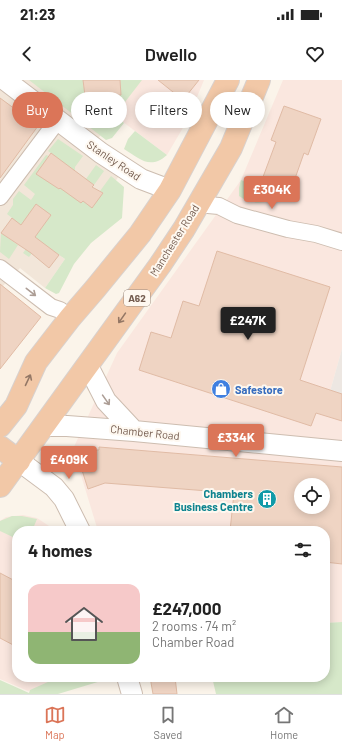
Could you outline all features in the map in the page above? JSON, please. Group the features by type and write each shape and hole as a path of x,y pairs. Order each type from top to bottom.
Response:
{"highway":[{"name":"Manchester Road","path":"0,486 88,366 184,229 183,197 228,80"},
{"name":"Manchester Road","path":"183,197 230,148 259,80"},
{"name":"A62","path":"0,426 16,406 36,362 70,318 95,289 121,277 175,202 183,197"},
{"path":"16,406 44,426"},
{"path":"0,447 19,461"}],"street":[{"name":"Stanley Road","path":"6,80 22,92"},
{"name":"Stanley Road","path":"63,124 102,153 136,175 183,197"},
{"path":"0,197 52,128"},
{"path":"183,197 219,206 237,215 288,229 316,234 342,242"},
{"path":"0,268 51,307 60,310 70,318"},
{"path":"88,366 106,401 134,431"},
{"name":"Chamber Road","path":"44,426 77,426 342,451"},
{"path":"19,461 54,487 64,499 78,526"},
{"path":"128,682 132,694"}],"shaded area":[{"path":"0,80 137,80 127,96 127,92 71,92 71,128 106,128 87,153 119,176 62,257 65,259 45,288 20,268 0,289"},
{"path":"138,80 204,80 199,92 135,92 135,128 183,128 167,155 127,125 127,97"},
{"path":"283,80 342,80 342,349 327,402 342,407 342,622 330,623 330,526 96,526 73,449 117,353 241,180 263,128 265,128 265,123"},
{"path":"342,349 342,407 327,402"},
{"path":"23,515 37,518 49,526 12,526 12,682 58,682 28,691 0,679 0,521 6,517"}],"green space":[{"path":"29,80 83,80 84,92 71,92 71,113 63,106 63,92 44,92"},
{"path":"120,80 142,80 127,99 127,92 121,92"},
{"path":"91,128 120,128 112,138 106,140"},
{"path":"135,131 167,155 155,162 150,162 140,159 124,149 128,139"},
{"path":"58,139 83,156 75,167 75,171 48,151"},
{"path":"46,155 49,156 53,185 59,189 63,184 70,188 80,174 83,177 71,195 92,207 103,193 100,191 111,176 124,187 122,218 91,243 74,264 59,293 56,294 45,288 65,259 41,242 29,257 23,253 51,215 21,225 7,214 13,205 13,199 19,191 31,200 35,194 24,185"},
{"path":"96,165 104,171 94,185 86,179"},
{"path":"241,180 276,194 272,201 251,202 239,196"},
{"path":"1,233 18,245 9,259 0,252"},
{"path":"12,516 37,519 34,526 12,526 12,537 0,531 0,521"},
{"path":"342,622 342,694 216,694 213,682 330,682 330,623"},
{"path":"0,680 29,693 30,690 48,682 98,682 58,694 0,694"}],"building":[{"path":"83,80 120,80 121,92 84,92"},
{"path":"158,80 199,80 189,92 173,92"},
{"path":"0,98 12,107 12,128 37,128 0,178"},
{"path":"284,106 321,119 308,155 304,153 292,187 263,177 276,142 271,140"},
{"path":"51,153 94,185 92,187 103,193 92,208 83,201 81,203 60,188 59,189 36,174"},
{"path":"36,204 51,215 35,237 59,255 49,268 31,253 1,233 12,218 21,225"},
{"path":"217,251 330,287 300,380 342,394 342,421 316,413 311,426 139,370 151,332 171,338 183,301 199,306"},
{"path":"0,284 41,317 0,369"},
{"name":"Chambers Business Centre","path":"99,447 342,467 342,564 330,563 330,526 231,526 234,493 105,483 88,489 81,467 83,466 84,458 99,450"},
{"path":"0,573 12,579 12,644 0,638"},
{"path":"151,682 176,682 177,694 153,694"}],"place":[{"name":"Safestore","path":"221,389"},
{"name":"Chambers Business Centre","path":"267,499"}]}
